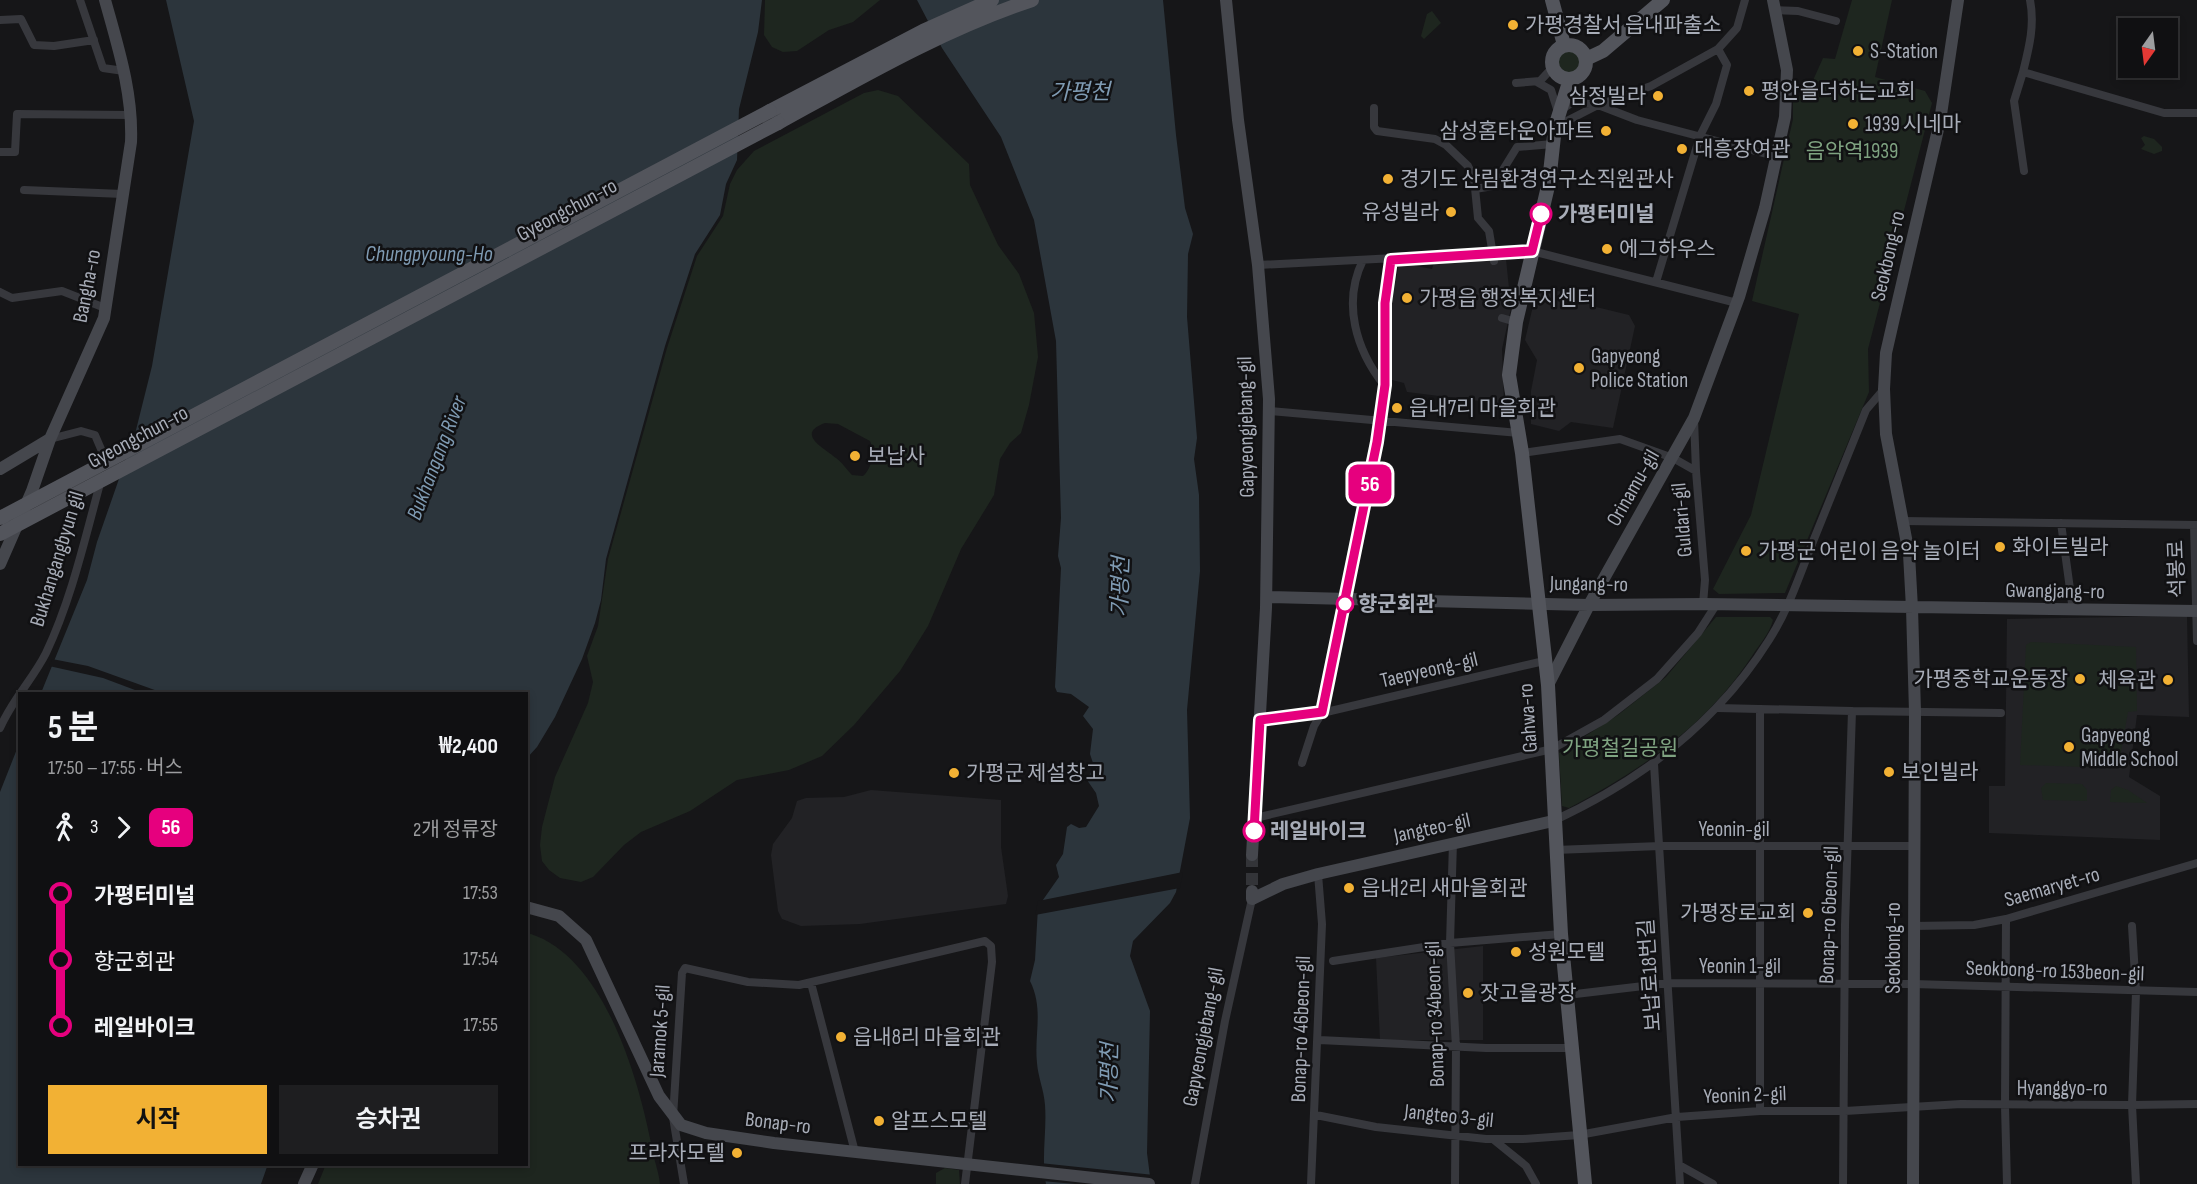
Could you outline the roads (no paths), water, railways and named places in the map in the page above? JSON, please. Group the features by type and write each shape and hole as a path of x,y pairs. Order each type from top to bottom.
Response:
{"main road":[{"name":"Gyeongchun-ro","path":"848,79 923,32 992,0"},
{"name":"Gyeongchun-ro","path":"0,518 848,79 996,12 1032,0"},
{"path":"1552,0 1564,45"},
{"path":"1586,58 1603,51 1663,0"},
{"path":"1564,45 1578,47 1586,58 1583,72 1563,74 1554,54 1564,45"},
{"name":"Gahwa-ro","path":"1563,74 1549,182 1532,251 1509,320 1509,375 1522,453 1548,686 1553,821 1561,934 1585,1184"},
{"name":"Gyeongchun-ro","path":"0,534 774,117"}],"street":[{"path":"80,0 103,68 124,71"},
{"path":"96,0 110,16"},
{"name":"Bangha-ro","path":"0,564 32,491 50,439 94,343 105,308 131,142 131,115 124,71 105,0"},
{"name":"Gapyeongjebang-gil","path":"1227,0 1237,110 1258,265 1269,411 1267,597 1252,855"},
{"path":"1555,128 1598,105 1652,86 1718,49 1736,30 1745,0"},
{"name":"Seokbong-ro","path":"1913,1184 1912,846 1915,712 1912,608 1910,554 1886,434 1884,389 1887,353 1894,318 1940,121 1958,0"},
{"path":"2024,171 2014,101 2031,36 2033,13 2030,0"},
{"path":"1774,5 1836,21"},
{"name":"Orinamu-gil","path":"1548,686 1589,605 1694,418 1737,303 1778,157 1785,117 1787,70 1774,5"},
{"path":"0,20 21,19 34,45 54,46 93,40"},
{"path":"1656,282 1700,136 1716,104 1727,65 1718,49"},
{"path":"2023,72 2164,113 2197,113"},
{"path":"1516,83 1537,82 1563,74 1577,102"},
{"path":"1537,82 1551,90 1558,112 1569,103 1598,105 1637,120 1778,157"},
{"path":"1374,108 1375,130 1426,136 1446,145 1472,172 1478,218 1489,231 1494,258"},
{"path":"0,152 15,152 16,114 131,115"},
{"path":"1475,189 1493,186 1517,147 1553,144"},
{"path":"24,190 123,194"},
{"path":"1258,265 1363,260 1494,258 1532,251 1737,303"},
{"path":"1363,260 1354,290 1353,307 1356,331 1368,364 1385,385"},
{"path":"1302,763 1314,726 1322,712 1381,419 1385,385 1385,303 1391,260"},
{"path":"0,292 12,298 62,291 105,308"},
{"path":"1553,821 1624,785 1671,752 1718,708 1750,669 1787,605 1866,410 1884,389"},
{"path":"1269,411 1381,419 1519,433"},
{"path":"1694,418 1696,471"},
{"name":"Bukhangangbyun gil","path":"19,692 45,654 57,627 86,538 102,476 104,456 95,435 81,431 50,439"},
{"path":"0,469 50,439"},
{"name":"Guldari-gil","path":"1522,453 1620,439 1673,458 1696,471 1705,580 1703,604"},
{"path":"1903,521 2195,525"},
{"path":"2061,523 2073,611"},
{"name":"석봉로","path":"2195,525 2197,641"},
{"name":"Jungang-ro","path":"1267,597 1589,605 1703,604 1912,608"},
{"path":"1255,818 1552,749 1604,720 1658,679 1698,633 1716,605"},
{"name":"Gwangjang-ro","path":"1912,608 2197,611"},
{"name":"Taepyeong-gil","path":"1260,720 1322,712 1544,661"},
{"name":"Bukhangangbyun gil","path":"0,728 18,694"},
{"path":"1718,708 2001,713"},
{"path":"1760,709 1761,848 1758,984 1760,1111"},
{"name":"Bonap-ro 6beon-gil","path":"1843,1184 1845,984 1852,711"},
{"name":"보납로18번길","path":"1654,764 1680,1184"},
{"name":"Jangteo-gil","path":"1318,874 1553,821"},
{"name":"Bonap-ro 34beon-gil","path":"1453,842 1450,943 1456,1047 1455,1184"},
{"name":"Yeonin-gil","path":"1555,850 1660,846 1761,848 1912,846"},
{"name":"Saemaryet-ro","path":"1913,926 1974,925 2006,919 2197,863"},
{"name":"Gapyeongjebang-gil","path":"1195,1184 1225,1021 1252,895 1318,874"},
{"name":"Bonap-ro 46beon-gil","path":"1311,1184 1316,1115 1322,924 1318,874"},
{"name":"Bonap-ro","path":"528,908 559,916 585,940 659,1096 673,1117 686,1128 706,1133 855,1152 1149,1184"},
{"path":"2006,919 2004,1106 2007,1184"},
{"path":"2132,926 2136,992 2132,1105 2197,1104"},
{"path":"1333,961 1450,943 1561,934"},
{"path":"855,1152 811,983 985,941 991,946 992,962 973,1166 965,1184"},
{"name":"Jaramok 5-gil","path":"673,1117 683,970 691,968 748,982 787,985 811,983"},
{"name":"Yeonin 1-gil","path":"1567,995 1669,983 1913,984"},
{"name":"Seokbong-ro 153beon-gil","path":"1913,984 2197,992"},
{"path":"1319,1040 1456,1047 1573,1048"},
{"name":"Hyanggyo-ro","path":"1913,1106 2132,1105 2136,1184"},
{"name":"Yeonin 2-gil","path":"1579,1134 1677,1117 1760,1111 1845,1112 1913,1106"},
{"name":"Jangteo 3-gil","path":"1316,1115 1376,1127 1494,1140 1579,1134"},
{"path":"673,1117 684,1184"},
{"path":"1494,1140 1526,1166 1536,1184"},
{"path":"1679,1165 1713,1184"},
{"path":"304,1184 313,1166"}],"water":[{"name":"Chungpyoung-Ho","path":"166,0 762,0 758,32 739,109 737,160 726,184 720,215 695,254 665,346 606,559 601,600 595,623 582,659 555,717 537,747 528,757 528,692 41,692 87,580 97,542 136,430 152,366 194,121"},
{"name":"가평천","path":"917,0 1163,0 1185,208 1193,234 1188,254 1187,317 1197,438 1194,459 1199,495 1200,571 1187,710 1190,818 1176,892 1170,903 1133,941 1130,956 1150,1011 1147,1153 1151,1184 1046,1184 1045,1105 1036,1052 1038,1012 1030,981 1035,960 1038,907 1059,877 1056,865 1063,854 1067,827 1071,824 1079,828 1086,827 1099,806 1096,793 1087,780 1094,766 1090,754 1093,729 1083,716 1089,707 1071,694 1057,692 1055,687 1061,568 1058,556 1061,518 1056,341 1034,220 1001,137 942,48"},
{"path":"18,747 18,1166 267,1166 261,1184 0,1184 0,792"}],"tunnel":[{"path":"1252,855 1252,891"}],"place":[{"name":"가평경찰서 읍내파출소","path":"1513,25"},
{"name":"S-Station","path":"1858,51"},
{"name":"평안을더하는교회","path":"1749,91"},
{"name":"삼정빌라","path":"1658,96"},
{"name":"1939 시네마","path":"1853,124"},
{"name":"삼성홈타운아파트","path":"1606,131"},
{"name":"대흥장여관","path":"1682,149"},
{"name":"경기도 산림환경연구소직원관사","path":"1388,179"},
{"name":"유성빌라","path":"1451,212"},
{"name":"가평터미널","path":"1541,214"},
{"name":"에그하우스","path":"1607,249"},
{"name":"가평읍 행정복지센터","path":"1407,298"},
{"name":"Gapyeong Police Station","path":"1579,368"},
{"name":"읍내7리 마을회관","path":"1397,408"},
{"name":"보납사","path":"855,456"},
{"name":"화이트빌라","path":"2000,547"},
{"name":"가평군 어린이 음악 놀이터","path":"1746,551"},
{"name":"향군회관","path":"1345,604"},
{"name":"가평중학교운동장","path":"2080,679"},
{"name":"체육관","path":"2168,680"},
{"name":"Gapyeong Middle School","path":"2069,747"},
{"name":"보인빌라","path":"1889,772"},
{"name":"가평군 제설창고","path":"954,773"},
{"name":"레일바이크","path":"1254,831"},
{"name":"읍내2리 새마을회관","path":"1349,888"},
{"name":"가평장로교회","path":"1808,913"},
{"name":"성원모텔","path":"1516,952"},
{"name":"잣고을광장","path":"1468,993"},
{"name":"읍내8리 마을회관","path":"841,1037"},
{"name":"알프스모텔","path":"879,1121"},
{"name":"프라자모텔","path":"737,1153"}],"park label":[{"name":"음악역1939","path":"1852,151"},
{"name":"가평철길공원","path":"1620,748"}],"water label":[{"name":"Bukhangang River","path":"437,458"}]}
